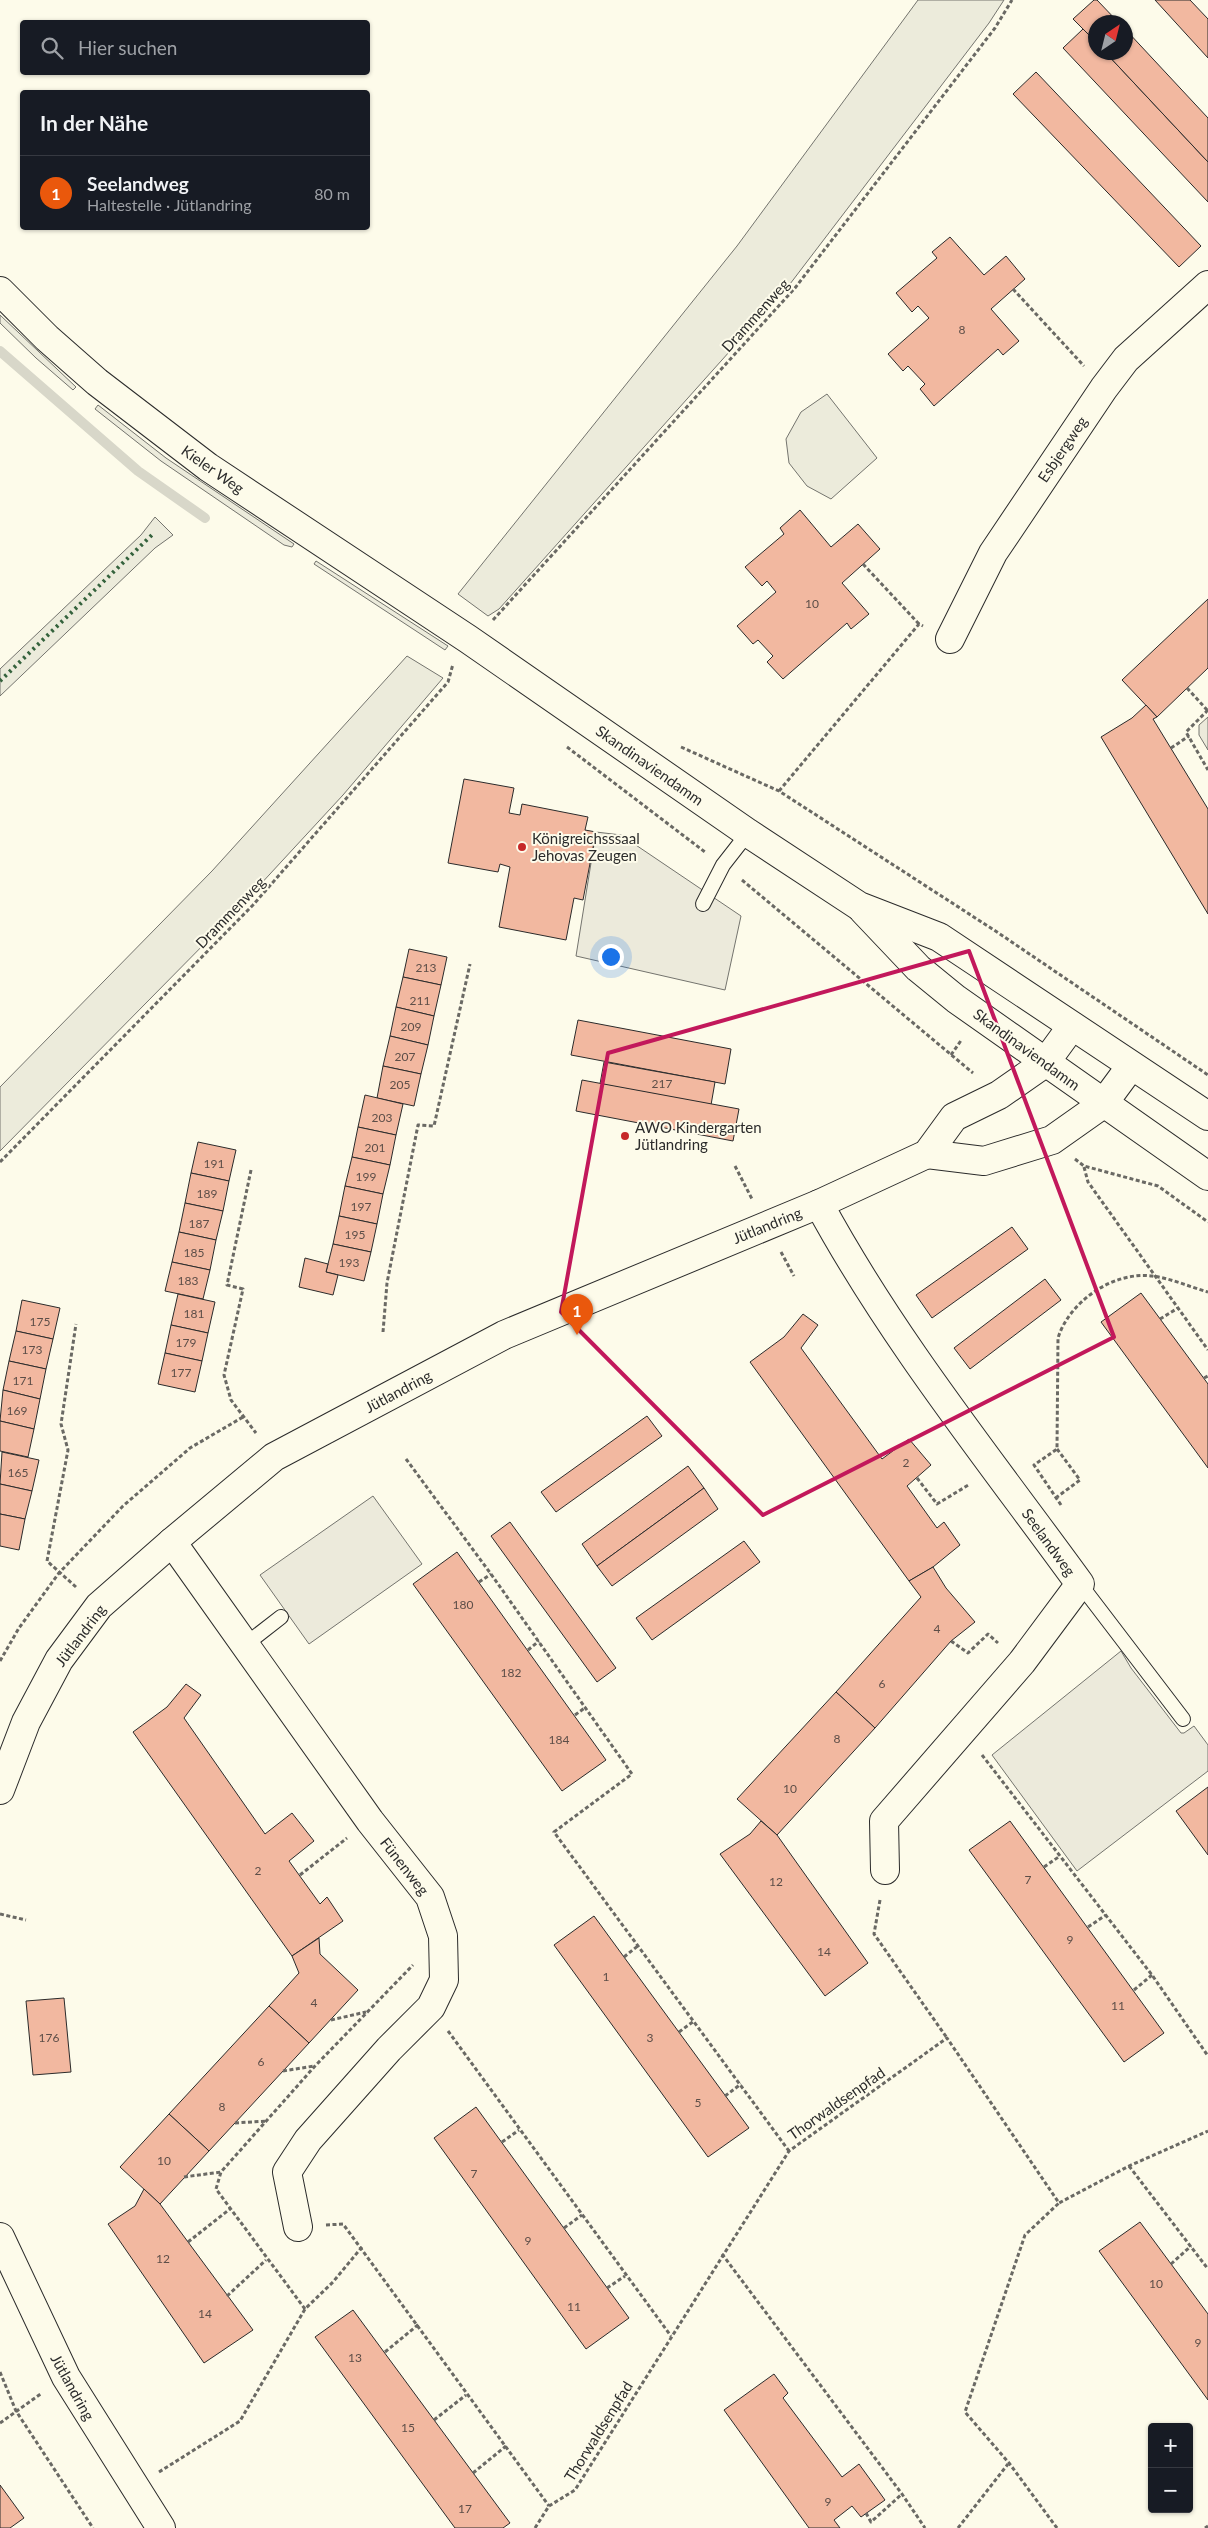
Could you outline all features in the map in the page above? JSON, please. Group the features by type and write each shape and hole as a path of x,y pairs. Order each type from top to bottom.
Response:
{"street":[{"name":"Esbjergweg","path":"950,639 993,553 1104,388 1126,359 1208,285"},
{"name":"Kieler Weg","path":"0,292 47,338 97,382 208,467 444,623"},
{"name":"Skandinaviendamm","path":"444,623 748,833 859,906 940,937 1208,1116"},
{"name":"Skandinaviendamm","path":"859,906 918,968 1045,1063 1208,1176"},
{"name":"Jütlandring","path":"0,1790 26,1722 55,1667 100,1606 172,1542 274,1457 504,1335 819,1204 927,1154 954,1117 999,1096 1045,1063 1072,1026"},
{"path":"927,1154 984,1161 1052,1140 1103,1104 1131,1066"},
{"name":"Seelandweg","path":"819,1204 857,1270 916,1358 1080,1584 1022,1662 958,1733 884,1821 885,1870"},
{"name":"Fünenweg","path":"172,1542 370,1821 430,1897 443,1936 444,1980 431,2007 389,2049 308,2140 287,2172 298,2227"},
{"name":"Jütlandring","path":"0,2238 66,2377 134,2488 161,2528"}],"lane":[{"path":"703,904 723,865 748,833"},
{"path":"1080,1584 1183,1718"},
{"path":"245,1645 281,1617"}],"path":[{"name":"Drammenweg","path":"489,623 502,612 795,288 989,36 1012,0"},
{"path":"1014,289 1104,388"},
{"path":"863,564 919,624 950,639"},
{"path":"779,791 919,624"},
{"name":"Drammenweg","path":"0,1162 253,905 448,682 453,661"},
{"path":"1186,688 1208,711 1186,732 1208,770"},
{"path":"1171,748 1189,736"},
{"path":"678,746 779,791 997,932 1208,1075"},
{"path":"383,1332 387,1283 418,1126 434,1126 470,964"},
{"path":"1208,1222 1158,1186 1084,1166 1088,1182 1153,1276 1208,1350"},
{"path":"251,1170 227,1285 242,1289 224,1375 230,1400 274,1457"},
{"path":"1057,1497 1080,1480 1057,1449 1058,1344 1062,1323 1071,1311 1090,1295 1105,1287 1138,1275 1153,1276 1208,1292"},
{"path":"1160,1319 1178,1308"},
{"path":"76,1324 62,1424 68,1450 47,1561 100,1606"},
{"path":"1204,1378 1208,1376"},
{"path":"0,1662 19,1628 59,1573 123,1506 190,1448 243,1417"},
{"path":"1037,1524 1062,1504 1034,1465 1057,1449"},
{"path":"406,1458 539,1641 632,1774 554,1832 789,2150"},
{"path":"917,1478 937,1504 996,1468"},
{"path":"479,1582 491,1574"},
{"path":"951,1641 968,1654 988,1634 1022,1662"},
{"path":"528,1650 539,1641"},
{"path":"574,1715 586,1707"},
{"path":"958,1733 987,1759 1152,1975 1208,2056"},
{"path":"300,1875 370,1821"},
{"path":"1044,1867 1060,1856"},
{"path":"885,1870 874,1934 1059,2203"},
{"path":"0,1914 26,1920"},
{"path":"1088,1927 1106,1915"},
{"path":"624,1957 639,1945"},
{"path":"1134,1990 1152,1975"},
{"path":"431,2007 625,2276 671,2336"},
{"path":"331,2020 367,2012"},
{"path":"679,2032 694,2021"},
{"name":"Thorwaldsenpfad","path":"535,2528 549,2506 575,2490 789,2150 947,2038"},
{"path":"283,2071 315,2066"},
{"path":"726,2096 742,2084"},
{"path":"235,2123 267,2121"},
{"path":"502,2142 519,2130"},
{"path":"1057,2528 1008,2463 965,2412 1025,2235 1059,2203 1129,2166 1208,2131"},
{"path":"1129,2166 1208,2269"},
{"path":"184,2177 221,2172"},
{"path":"188,2242 230,2209"},
{"path":"564,2228 582,2215"},
{"path":"298,2227 344,2224 418,2324 466,2395 549,2506"},
{"path":"1171,2264 1192,2246"},
{"path":"134,2488 240,2421 304,2309 333,2282 362,2247"},
{"path":"722,2254 902,2494 925,2528"},
{"path":"228,2296 266,2260"},
{"path":"607,2288 625,2276"},
{"path":"384,2352 418,2324"},
{"path":"0,2372 16,2411 93,2528"},
{"path":"0,2423 66,2377"},
{"path":"434,2420 466,2395"},
{"path":"474,2473 506,2446"},
{"path":"958,2528 1008,2463"},
{"path":"866,2513 871,2522 902,2494"}],"highlighted area":[{"path":"969,951 1114,1337 763,1515 561,1312 608,1053"}],"shaded area":[{"path":"918,0 1004,0 989,23 790,284 499,609 488,616 458,594 737,246"},
{"path":"0,315 76,387 73,390 36,358 0,323"},
{"path":"827,394 877,458 831,499 807,486 789,463 786,439 801,412"},
{"path":"98,405 166,458 294,544 292,547 284,545 161,461 95,409"},
{"path":"155,517 173,535 155,548 0,696 0,669 141,535"},
{"path":"316,561 448,646 445,650 314,564"},
{"path":"407,656 443,678 343,795 221,927 0,1151 0,1087 212,871"},
{"path":"1208,717 1208,750 1199,735 1199,725"},
{"path":"596,832 621,835 741,916 725,990 576,956"},
{"path":"373,1496 422,1564 309,1644 260,1575"},
{"path":"1121,1651 1131,1668 1181,1733 1194,1726 1208,1745 1208,1771 1077,1871 992,1755"}],"building":[{"path":"1094,0 1097,0 1111,15 1088,15 1088,34 1073,19"},
{"path":"1155,0 1190,0 1208,19 1208,58"},
{"path":"1083,29 1088,34 1088,60 1112,60 1208,162 1208,202 1063,48"},
{"path":"1133,38 1208,118 1208,162 1112,60 1133,60"},
{"path":"1036,72 1201,246 1179,267 1013,94"},
{"path":"950,237 984,275 1006,256 1025,279 991,309 1019,341 1003,355 998,349 934,406 920,389 925,384 908,366 903,371 888,354 929,318 918,306 912,312 896,293 937,258 932,252"},
{"path":"800,510 831,547 858,524 880,549 842,583 869,614 851,629 847,623 783,679 767,662 773,656 758,640 753,644 737,626 776,592 767,581 762,586 745,567 784,534 780,528"},
{"path":"1208,599 1208,668 1157,717 1122,680"},
{"path":"1146,705 1157,717 1153,719 1208,809 1208,914 1101,737 1132,718"},
{"name":"Königreichsssaal Jehovas Zeugen","path":"464,779 514,788 509,813 520,815 522,804 588,817 585,830 596,832 583,900 574,898 566,940 499,927 510,867 500,864 498,872 448,863"},
{"path":"409,949 447,957 441,985 403,977"},
{"path":"403,977 441,985 434,1016 396,1007"},
{"path":"396,1007 434,1016 428,1045 390,1036"},
{"path":"578,1020 731,1049 725,1084 571,1055"},
{"path":"390,1036 428,1045 421,1074 383,1066"},
{"path":"604,1062 715,1082 711,1105 600,1084"},
{"path":"383,1066 421,1074 414,1106 377,1098"},
{"path":"582,1080 739,1109 733,1141 576,1111"},
{"path":"365,1095 403,1104 396,1135 358,1127"},
{"path":"358,1127 396,1135 390,1165 352,1157"},
{"path":"198,1142 236,1150 229,1181 191,1173"},
{"path":"352,1157 390,1165 383,1194 345,1186"},
{"path":"191,1173 229,1181 223,1211 185,1203"},
{"path":"345,1186 383,1194 377,1224 339,1216"},
{"path":"185,1203 223,1211 216,1240 179,1232"},
{"path":"339,1216 377,1224 371,1252 333,1244"},
{"path":"1012,1227 1028,1249 932,1318 916,1295"},
{"path":"179,1232 216,1240 210,1270 172,1262"},
{"path":"333,1244 371,1252 364,1281 326,1272"},
{"path":"305,1258 328,1264 326,1272 338,1275 333,1295 299,1287"},
{"path":"172,1262 210,1270 203,1299 165,1291"},
{"path":"1045,1279 1061,1300 970,1369 954,1348"},
{"path":"1141,1293 1208,1384 1208,1468 1101,1322"},
{"path":"178,1294 215,1302 208,1333 171,1325"},
{"path":"22,1300 60,1308 53,1339 16,1331"},
{"path":"803,1314 818,1325 801,1348 882,1459 909,1439 931,1465 907,1486 937,1528 944,1522 960,1545 933,1567 909,1581 750,1362 784,1337"},
{"path":"171,1325 208,1333 202,1361 165,1353"},
{"path":"16,1331 53,1339 46,1369 9,1361"},
{"path":"165,1353 202,1361 195,1392 158,1384"},
{"path":"9,1361 46,1369 40,1399 3,1390"},
{"path":"3,1390 40,1399 34,1429 0,1421"},
{"path":"647,1416 662,1436 556,1512 541,1492"},
{"path":"0,1421 34,1429 28,1457 0,1451"},
{"path":"2,1452 39,1460 32,1491 0,1484"},
{"path":"688,1466 704,1488 597,1566 582,1544"},
{"path":"0,1484 32,1491 25,1519 0,1514"},
{"path":"704,1488 718,1509 612,1586 597,1566"},
{"path":"0,1514 25,1519 19,1550 0,1546"},
{"path":"510,1522 616,1668 597,1682 491,1536"},
{"path":"744,1541 760,1562 652,1640 636,1618"},
{"path":"457,1552 606,1760 562,1791 413,1584"},
{"path":"933,1567 946,1588 975,1622 951,1641 875,1728 836,1692 921,1597 909,1581"},
{"path":"186,1684 201,1695 184,1718 265,1834 292,1813 314,1841 289,1861 320,1904 327,1897 343,1921 292,1956 133,1732 167,1707"},
{"path":"836,1692 875,1728 777,1835 737,1799"},
{"path":"1208,1787 1208,1855 1176,1811"},
{"path":"761,1821 777,1835 868,1963 825,1996 720,1854 750,1834"},
{"path":"1010,1821 1164,2033 1124,2062 969,1850"},
{"path":"594,1916 749,2128 708,2157 554,1945"},
{"path":"319,1938 320,1954 358,1990 309,2043 269,2006 299,1973 292,1956"},
{"path":"64,1998 71,2072 33,2075 26,2001"},
{"path":"269,2006 309,2043 209,2151 169,2114"},
{"path":"476,2107 629,2318 586,2349 434,2138"},
{"path":"169,2114 209,2151 160,2204 120,2167"},
{"path":"144,2189 160,2204 253,2330 204,2363 108,2224 135,2206"},
{"path":"1140,2222 1208,2314 1208,2400 1099,2251"},
{"path":"353,2310 510,2523 503,2528 455,2528 315,2337"},
{"path":"774,2374 788,2393 783,2398 842,2477 859,2464 885,2500 861,2517 852,2506 834,2520 840,2528 809,2528 724,2410"},
{"path":"0,2485 24,2518 10,2528 0,2528"}],"waterway":[{"path":"0,351 138,471 205,518"}],"hedge":[{"path":"0,681 154,533"}],"place":[{"name":"Königreichsssaal Jehovas Zeugen","path":"522,847"},
{"name":"AWO Kindergarten Jütlandring","path":"625,1136"},
{"name":"Seelandweg","path":"577,1335"}]}
